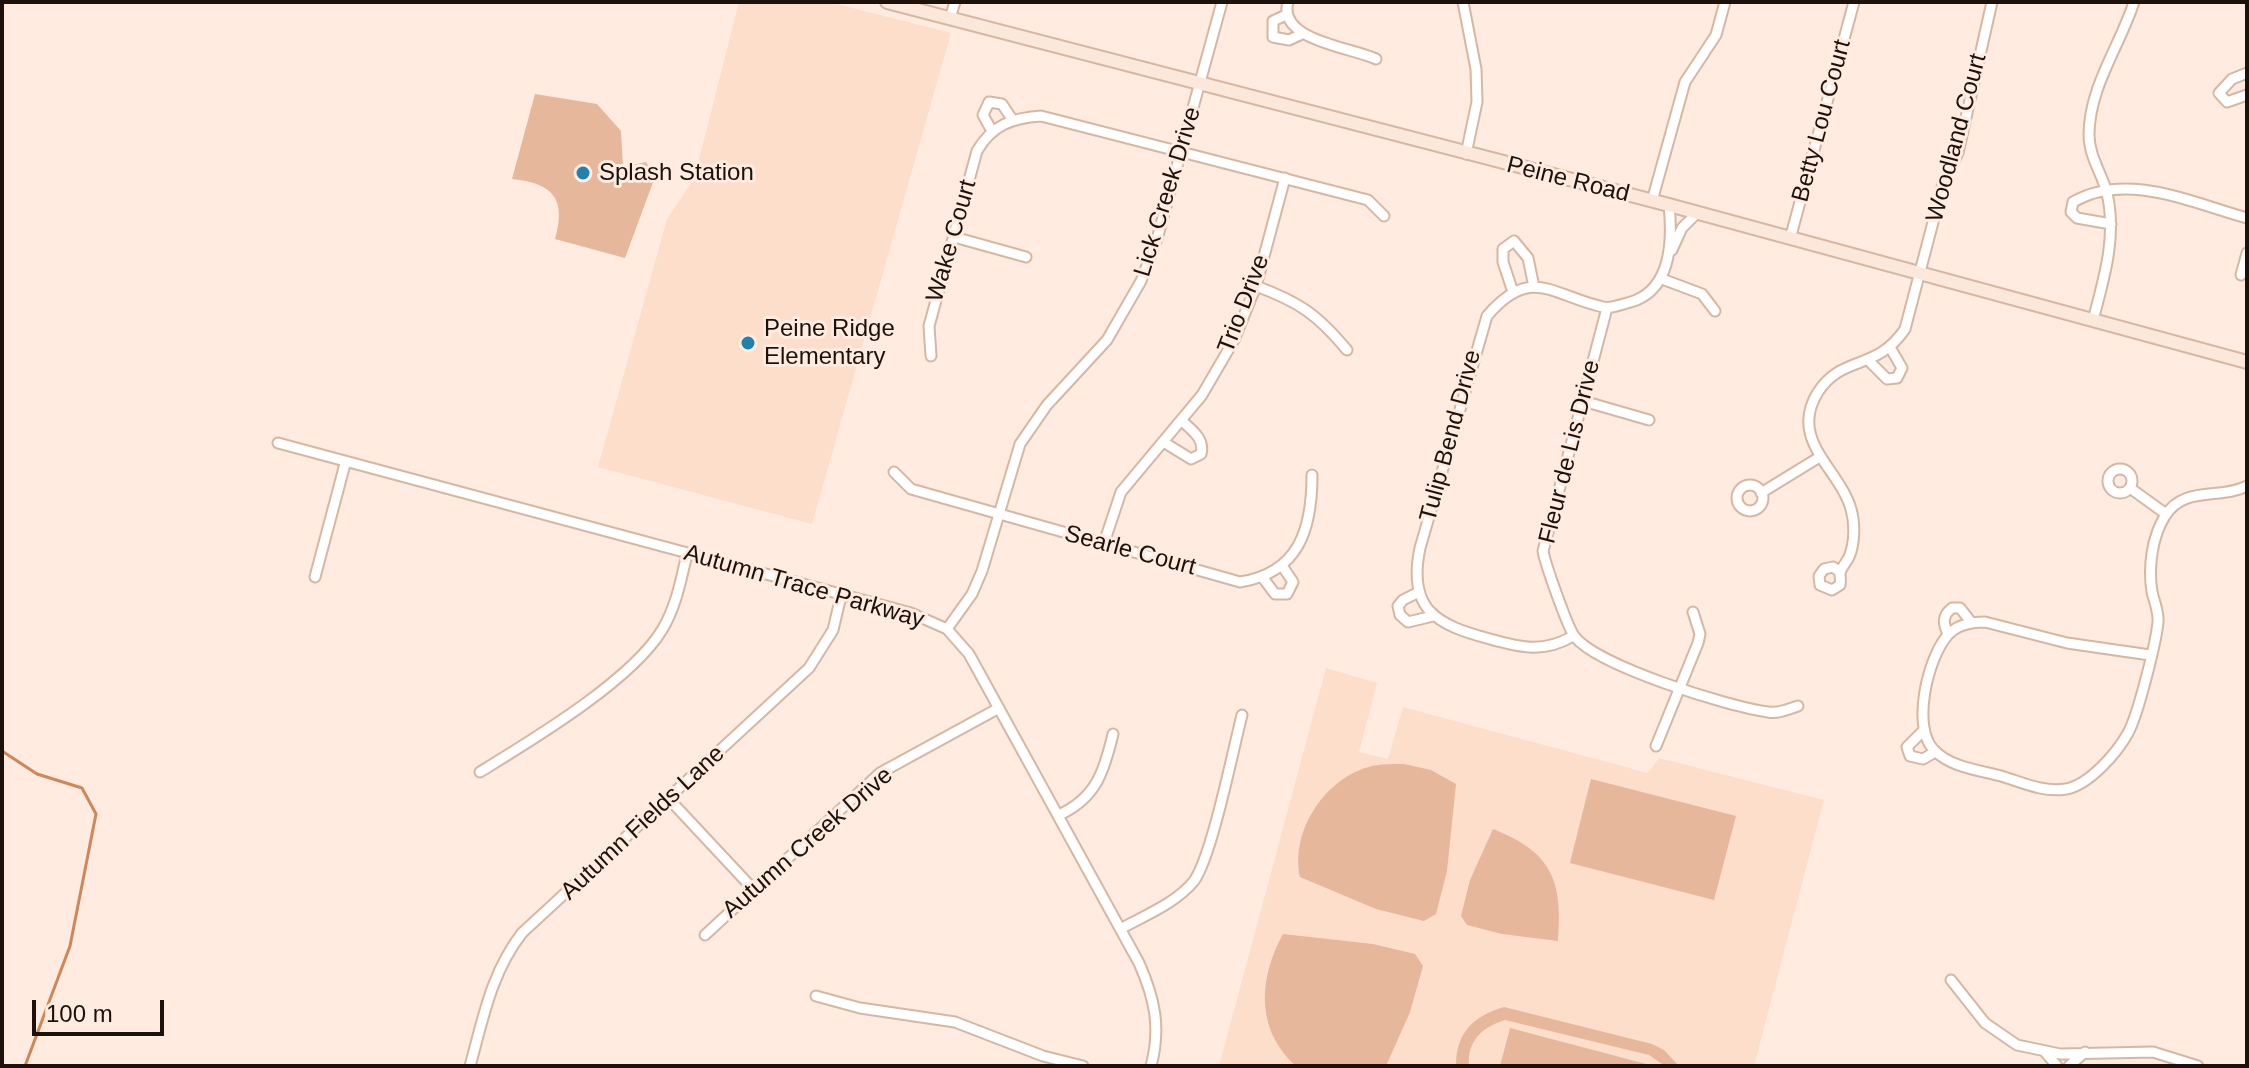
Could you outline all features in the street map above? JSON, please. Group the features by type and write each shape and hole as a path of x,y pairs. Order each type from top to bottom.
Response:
{"street":[{"name":"Peine Road","path":"887,2 1669,205 2247,362"},
{"path":"950,18 955,2"},
{"name":"Lick Creek Drive","path":"947,629 972,594 1020,444 1047,405 1107,340 1135,295 1157,239 1222,2"},
{"path":"1288,2 1286,15 1302,34 1376,59"},
{"path":"1463,2 1477,91 1466,154"},
{"path":"1652,201 1685,82 1716,35 1725,2"},
{"name":"Betty Lou Court","path":"1790,239 1854,2"},
{"name":"Woodland Court","path":"1891,349 1905,329 1943,184 1958,153 1992,2"},
{"path":"2093,320 2108,261 2111,224 2107,192 2094,159 2090,125 2104,71 2134,2"},
{"path":"1286,15 1273,21 1273,37 1289,40 1302,34"},
{"path":"2247,73 2232,79 2219,93 2227,102 2247,95"},
{"name":"Wake Court","path":"931,356 929,326 977,151 992,131 983,115 989,102 1002,104 1012,119 1041,116 1368,200 1384,216"},
{"path":"992,131 1012,119"},
{"name":"Trio Drive","path":"1104,543 1121,492 1202,395 1234,340 1256,286 1285,178"},
{"path":"2111,224 2077,218 2071,212 2073,202 2084,196 2131,186 2247,218"},
{"path":"1668,257 1669,205"},
{"path":"1534,287 1528,258 1514,241 1503,249 1503,262 1513,292 1547,286 1607,308 1639,300 1662,279 1668,257 1682,228 1697,213"},
{"path":"954,237 1026,257"},
{"path":"2241,275 2247,253"},
{"path":"1662,279 1702,294 1715,311"},
{"path":"1256,286 1296,300 1323,320 1347,350"},
{"name":"Tulip Bend Drive","path":"1513,292 1487,316 1480,330 1420,548 1416,569 1419,592 1398,606 1400,615 1408,622 1433,616 1453,629 1520,647 1539,649 1573,636"},
{"name":"Fleur de Lis Drive","path":"1573,636 1546,571 1543,551 1607,308"},
{"path":"1840,572 1853,539 1851,509 1839,479 1818,458 1809,419 1817,394 1831,375 1891,349 1902,368 1897,378 1887,379 1869,361"},
{"path":"1583,401 1649,420"},
{"path":"1165,443 1191,459 1201,454 1203,447 1197,434 1182,421"},
{"name":"Autumn Trace Parkway","path":"278,443 345,464 911,613 947,629 969,654 1122,928 1151,990 1158,1042 1151,1066"},
{"path":"1761,493 1818,458"},
{"path":"315,577 345,464"},
{"name":"Searle Court","path":"894,472 911,489 1240,582 1263,578 1283,567 1299,545 1312,502 1312,475"},
{"path":"2150,655 2067,643 1985,622 1971,622 1948,634 1938,649 1922,707 1922,732 1935,752 1950,762 2048,789 2067,789 2084,781 2129,732 2150,655 2158,619 2150,565 2166,514 2183,499 2203,493 2233,493 2247,486"},
{"path":"2130,488 2166,514"},
{"path":"480,772 552,727 641,657 662,630 675,604 687,554"},
{"name":"Searle Court","path":"1263,578 1275,594 1287,594 1293,582 1283,567"},
{"path":"1419,592 1433,616"},
{"name":"Autumn Fields Lane","path":"470,1066 494,977 506,953 522,933 809,668 833,630 841,596"},
{"path":"1948,634 1943,623 1952,608 1960,608 1971,622"},
{"path":"1656,746 1682,688 1700,634 1693,612"},
{"path":"1573,636 1591,652 1682,688 1770,713 1798,706"},
{"name":"Autumn Creek Drive","path":"705,935 880,773 999,708"},
{"path":"1122,928 1171,902 1194,880 1205,853 1242,715"},
{"path":"1922,732 1911,739 1907,747 1910,756 1923,759 1935,752"},
{"path":"1059,815 1079,805 1103,776 1113,734"},
{"path":"669,799 754,890"},
{"path":"1951,980 1999,1035 2045,1052 2153,1052 2198,1066"},
{"path":"816,996 860,1008 955,1022 1043,1056 1083,1066"},
{"path":"2045,1052 2057,1066"},
{"path":"2069,1066 2085,1052"}],"shaded area":[{"name":"Peine Ridge Elementary","path":"739,2 829,2 951,33 812,524 598,467 667,219 694,179"},
{"name":"Splash Station","path":"535,94 597,104 621,131 623,167 646,162 655,177 625,258 555,239 559,213 553,195 537,184 512,179"},
{"path":"1326,668 1377,683 1359,752 1388,759 1403,707 1648,773 1659,758 1824,800 1754,1066 1219,1066"},
{"path":"1404,764 1431,770 1456,784 1447,871 1436,914 1424,921 1376,909 1300,877 1298,859 1306,824 1326,794 1355,772 1376,765"},
{"path":"1591,779 1736,816 1714,900 1570,863"},
{"path":"1493,829 1529,848 1550,871 1558,901 1558,941 1502,934 1467,925 1461,916 1470,880"},
{"path":"1283,934 1373,944 1415,954 1423,966 1410,1012 1386,1066 1296,1066 1283,1052 1273,1036 1265,1003 1269,968"},
{"path":"1504,1007 1652,1044 1664,1050 1679,1066 1665,1066 1649,1055 1505,1020 1483,1031 1473,1042 1469,1066 1456,1066 1459,1044 1468,1028 1483,1015"},
{"path":"1510,1028 1650,1065 1650,1066 1500,1066"}],"waterway":[{"path":"2,751 37,774 82,788 96,814 70,946 25,1066"}],"place":[{"name":"Splash Station","path":"583,173"},
{"name":"Peine Ridge Elementary","path":"748,343"}]}
